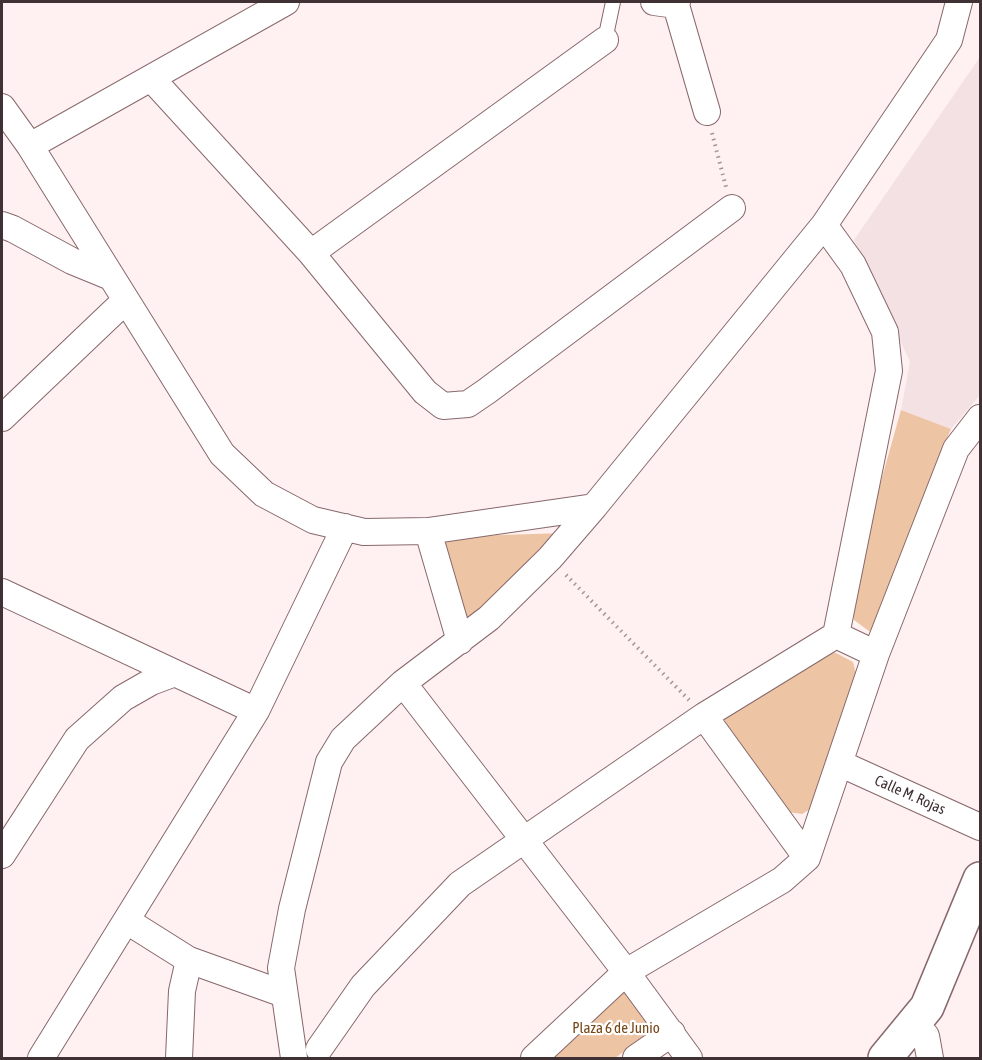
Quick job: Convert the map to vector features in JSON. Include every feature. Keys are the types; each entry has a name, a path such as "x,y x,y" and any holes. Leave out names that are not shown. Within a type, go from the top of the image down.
{"main road":[{"path":"885,1059 927,1007 981,879"}],"street":[{"path":"30,146 286,2"},
{"path":"669,2 707,112"},
{"path":"824,225 853,265 885,333 890,371 836,635 704,716 460,884 363,986 327,1054 293,1056 281,968 286,938 329,762 343,739 403,683 489,618 550,558 594,507 824,225 949,40 959,2"},
{"path":"311,253 605,40"},
{"path":"151,78 311,253 425,393 443,406 468,404 487,391 732,208"},
{"path":"2,107 30,146 222,454 264,494 313,520 364,532 428,531 594,507"},
{"path":"2,225 72,261 111,277"},
{"path":"2,418 126,300"},
{"path":"534,1059 626,972 782,880 807,858 876,654 956,449 981,418"},
{"path":"41,1059 256,711 345,527"},
{"path":"428,531 460,641"},
{"path":"2,592 256,711"},
{"path":"836,635 876,654"},
{"path":"2,855 77,739 123,698 151,682 175,673"},
{"path":"403,683 626,972 689,1059"},
{"path":"704,716 807,858"},
{"name":"Calle M. Rojas","path":"839,764 981,827"},
{"path":"127,921 189,960 284,994"},
{"path":"179,1059 182,991 189,960"},
{"path":"914,1022 926,1036 930,1059"},
{"path":"636,1059 672,1033"}],"lane":[{"path":"605,40 613,2"}],"path":[{"path":"707,112 732,208"},
{"path":"550,558 704,716"}],"shaded area":[{"path":"980,57 980,395 951,429 901,410 910,362 854,240"}],"green space":[{"path":"901,410 951,429 936,463 873,634 854,620 851,588"},
{"path":"564,533 465,627 439,537"},
{"path":"836,653 853,662 857,678 812,808 802,814 788,812 728,729 724,718 819,654"},
{"name":"Plaza 6 de Junio","path":"627,986 656,1029 615,1058 547,1058"}]}
